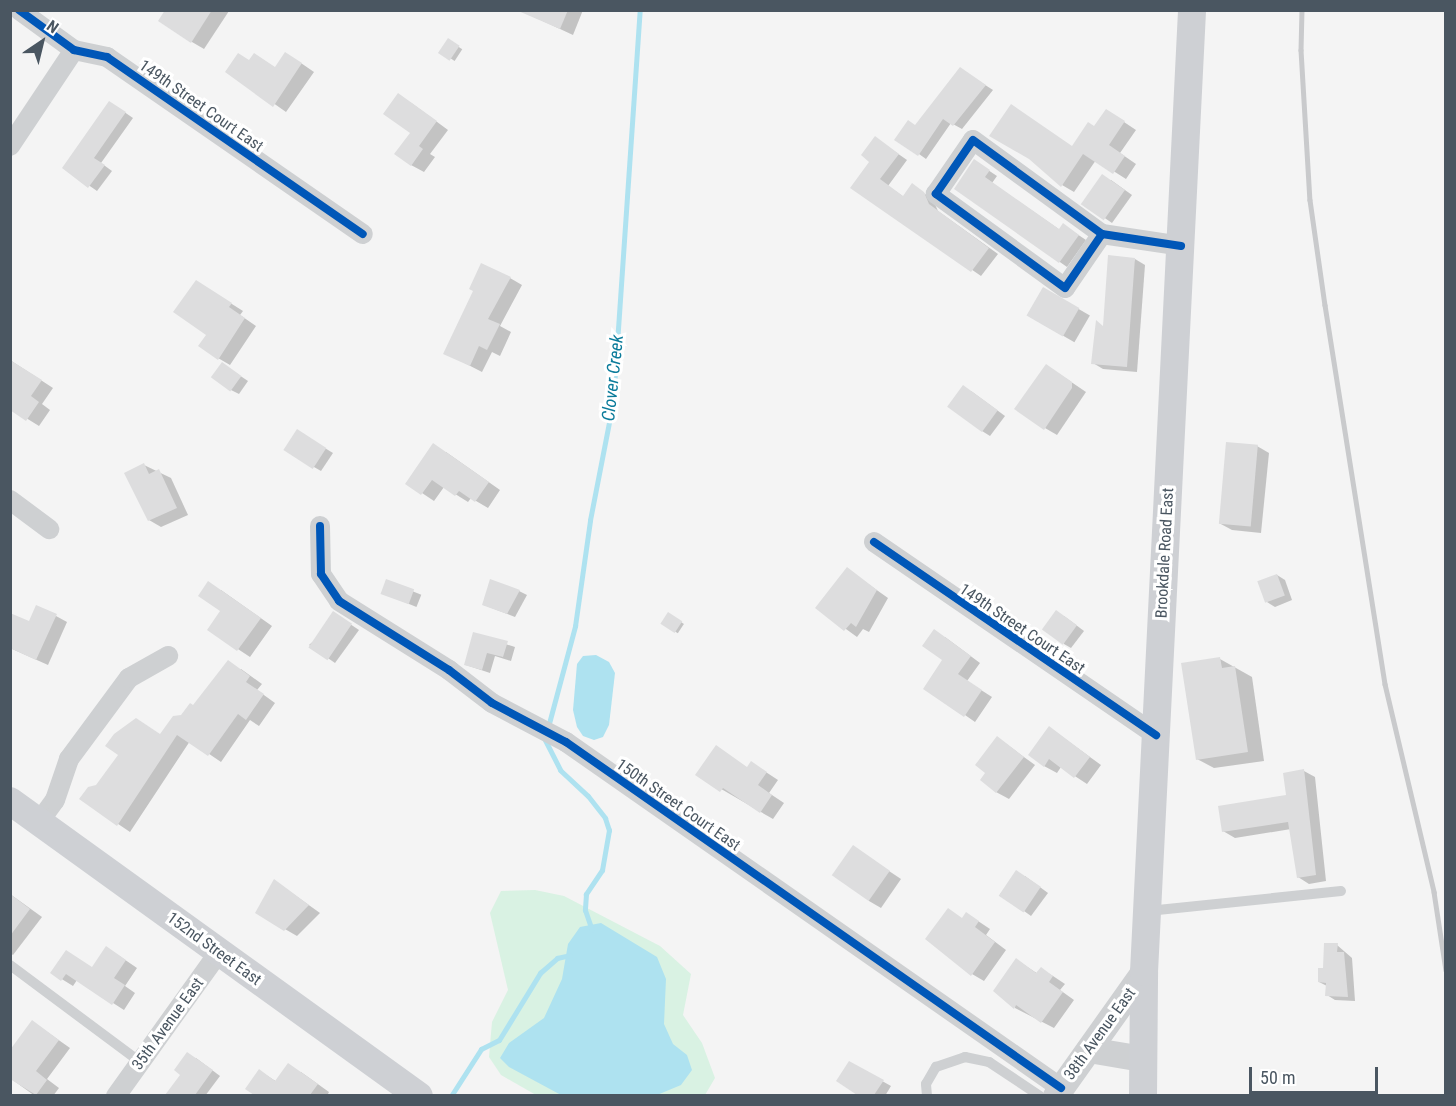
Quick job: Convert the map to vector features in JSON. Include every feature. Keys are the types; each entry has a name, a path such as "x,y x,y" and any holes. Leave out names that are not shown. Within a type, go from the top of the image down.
{"main road":[{"name":"Brookdale Road East","path":"1143,1095 1144,972 1192,10"},
{"name":"152nd Street East","path":"10,801 419,1095"}],"street":[{"name":"149th Street Court East","path":"19,10 74,50 107,57 363,234"},
{"path":"10,146 74,50"},
{"path":"1102,234 1065,288 936,194 974,140 1102,234 1181,246"},
{"path":"10,500 48,529"},
{"name":"150th Street Court East","path":"320,526 321,574 339,601 449,670 492,703 566,742 1053,1093"},
{"name":"149th Street Court East","path":"874,542 1156,735"},
{"path":"39,822 55,800 69,759 129,678 168,656"},
{"name":"35th Avenue East","path":"116,1095 219,952"},
{"name":"38th Avenue East","path":"1053,1093 1089,1050 1144,972"},
{"path":"1089,1050 1143,1059"}],"lane":[{"path":"1148,911 1341,891"},
{"path":"10,965 140,1062"},
{"path":"927,1095 926,1084 936,1067 965,1057 989,1062 1053,1093"}],"green space":[{"path":"535,890 564,896 660,946 691,974 683,1015 702,1043 715,1078 705,1095 536,1095 501,1075 489,1057 492,1022 508,990 490,913 501,891"}],"water":[{"path":"596,655 609,662 615,673 609,725 603,737 594,740 583,736 577,727 573,710 577,664 583,656"},
{"path":"601,923 657,957 666,979 664,1024 673,1044 687,1055 692,1070 681,1085 657,1095 561,1095 509,1067 500,1058 509,1043 544,1018 562,979 568,944 580,927"}],"building":[{"path":"165,10 212,10 191,43 158,21"},
{"path":"516,10 568,10 560,29"},
{"path":"448,38 460,46 450,61 438,53"},
{"path":"285,52 302,63 273,107 225,72 238,53 249,60 254,53 275,67"},
{"path":"960,67 986,85 953,126 943,119 918,156 894,140 908,120 915,125"},
{"path":"398,93 437,121 419,146 423,149 411,166 394,154 410,133 383,114"},
{"path":"109,101 126,112 94,158 105,165 88,188 62,168"},
{"path":"1011,104 1072,146 1088,122 1094,126 1106,109 1125,121 1109,145 1125,156 1113,174 1083,154 1061,187 1029,159 989,136"},
{"path":"875,136 899,154 880,179 903,196 912,183 924,192 929,204 989,248 971,272 850,188 869,162 861,155"},
{"path":"974,159 990,170 985,177 1059,229 1063,223 1079,235 1059,263 954,189"},
{"path":"1102,174 1125,190 1104,220 1081,204"},
{"path":"1108,255 1135,258 1127,367 1091,364 1096,320 1103,326"},
{"path":"481,263 511,277 488,319 500,324 487,350 479,346 470,366 443,354 473,291 469,289"},
{"path":"196,280 232,303 229,307 245,318 218,360 198,346 206,335 173,312"},
{"path":"1043,287 1079,308 1063,337 1026,316"},
{"path":"10,360 42,380 31,396 39,402 26,421 10,410"},
{"path":"222,362 241,376 230,391 211,377"},
{"path":"1046,364 1072,382 1072,388 1044,430 1014,409"},
{"path":"963,385 998,410 982,432 947,407"},
{"path":"297,429 326,448 313,469 283,450"},
{"path":"1226,442 1258,445 1251,526 1219,524"},
{"path":"433,443 489,482 475,502 459,491 455,496 432,480 421,495 405,484"},
{"path":"144,463 149,474 159,469 177,508 148,521 124,473"},
{"path":"847,567 877,590 856,627 851,623 844,631 815,608"},
{"path":"1277,574 1285,596 1265,603 1257,581"},
{"path":"386,579 414,589 409,604 381,594"},
{"path":"490,579 520,590 507,614 482,605"},
{"path":"208,581 261,618 237,651 207,630 220,611 198,596"},
{"path":"36,605 57,614 36,660 10,648 10,613 29,621"},
{"path":"1056,610 1077,625 1063,645 1042,629"},
{"path":"333,611 352,624 327,660 308,647"},
{"path":"668,612 682,621 675,633 660,624"},
{"path":"934,629 971,656 958,674 982,690 964,717 923,689 942,660 922,646"},
{"path":"473,632 508,641 503,657 487,653 482,670 464,665"},
{"path":"1220,657 1222,668 1235,666 1248,752 1196,760 1181,663"},
{"path":"228,660 250,676 246,682 264,694 246,720 238,714 208,756 177,735 117,826 79,799 88,787 96,785 118,755 105,746 114,734 136,718 160,734 173,716 181,715 190,703 193,705"},
{"path":"1049,726 1090,757 1074,778 1049,759 1044,767 1028,755"},
{"path":"997,736 1024,757 996,793 980,780 985,773 975,765"},
{"path":"716,745 747,767 751,761 767,772 758,785 772,795 760,813 723,788 720,792 695,775"},
{"path":"1304,769 1316,875 1297,878 1288,822 1222,832 1218,806 1286,795 1283,773"},
{"path":"853,845 890,871 869,901 832,875"},
{"path":"1016,870 1041,887 1024,912 999,896"},
{"path":"274,879 309,905 284,931 255,913"},
{"path":"10,894 30,909 10,936"},
{"path":"948,908 962,918 966,912 979,921 975,927 995,942 971,976 925,939"},
{"path":"1324,943 1338,943 1337,952 1344,952 1348,997 1325,996 1326,983 1318,982 1318,968 1323,968"},
{"path":"106,946 126,960 114,978 125,985 112,1005 66,974 61,981 50,973 66,950 92,967"},
{"path":"1016,958 1036,973 1041,967 1053,976 1049,982 1063,992 1041,1023 1016,1005 1014,1009 993,991"},
{"path":"32,1020 59,1040 36,1071 47,1080 36,1095 10,1079 10,1050"},
{"path":"187,1052 213,1070 195,1095 165,1095 180,1075 174,1070"},
{"path":"849,1061 884,1080 874,1095 857,1095 836,1081"},
{"path":"288,1063 318,1084 310,1095 254,1095 245,1089 259,1069 275,1081"}],"waterway":[{"name":"Clover Creek","path":"548,727 575,626 590,520 613,402 640,10"},
{"path":"544,738 560,770 588,796 605,818 609,830 602,870 586,894 585,910 592,930"},
{"path":"451,1096 481,1049 499,1040 540,973 557,958 570,955"}],"railway":[{"path":"1302,10 1301,50 1310,200 1325,305 1385,684 1434,892 1446,970"}],"cycle path":[{"path":"19,10 74,50 107,57 363,234"},
{"path":"1102,234 1065,288 936,194 973,140 1102,234 1181,246"},
{"path":"320,526 321,574 339,601 449,670 492,703 566,742 1061,1088"},
{"path":"874,542 1156,735"}]}
